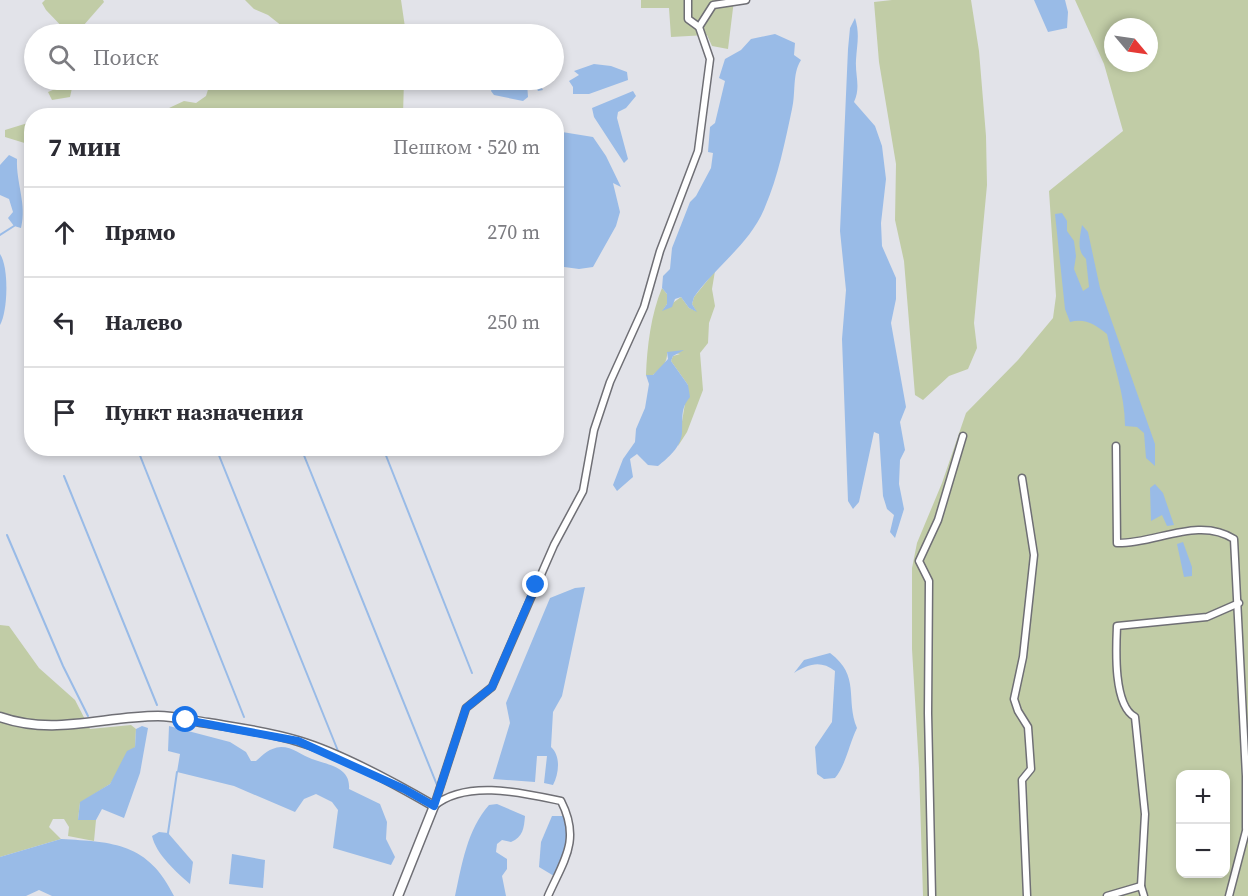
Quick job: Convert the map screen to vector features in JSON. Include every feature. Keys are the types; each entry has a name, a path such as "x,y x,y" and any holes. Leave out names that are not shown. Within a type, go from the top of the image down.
{"street":[{"path":"398,896 434,806 466,708 492,687 554,545 583,491 594,430 610,382 644,307 660,251 698,151 710,59 699,27 688,19 688,0"},
{"path":"699,27 714,2 746,0"},
{"path":"932,896 928,713 929,581 919,561 938,520 963,436"},
{"path":"1116,446 1117,543 1203,529 1223,532 1234,539 1239,603 1247,827 1229,896"},
{"path":"1022,478 1034,555 1023,657 1014,699 1018,711 1028,726 1031,769 1022,780 1027,896"},
{"path":"1144,896 1141,886 1145,814 1135,717 1129,714 1121,697 1117,669 1117,626 1207,617 1239,603"},
{"path":"0,717 22,725 51,727 158,716 243,729 298,741 323,750 434,806"},
{"path":"434,806 458,793 481,790 561,801 571,833 571,846 548,896"},
{"path":"1107,896 1141,886"}],"green space":[{"path":"45,0 103,0 104,2 85,24 59,24 42,3"},
{"path":"245,0 401,0 405,24 279,24 268,15 254,9"},
{"path":"641,0 734,0 728,49 712,46 707,35 671,37 669,8 641,8"},
{"path":"971,0 979,51 986,136 987,185 974,323 977,348 968,369 949,376 923,400 915,395 904,261 895,220 896,164 879,62 874,2"},
{"path":"1075,0 1248,0 1248,896 923,896 912,649 912,568 917,543 942,483 966,413 1018,360 1053,318 1056,296 1049,191 1123,131 1106,72 1158,72 1158,18 1104,18 1104,64"},
{"path":"72,90 70,97 52,100 48,92"},
{"path":"208,90 404,90 403,108 169,108 184,101 196,103 206,96"},
{"path":"24,124 24,143 5,137 5,130"},
{"path":"715,271 712,289 715,306 709,323 708,343 700,353 703,390 687,432 678,446 688,385 671,361 673,356 680,354 667,352 661,368 653,375 646,375 652,320 662,288 667,294 667,304 663,310 681,297 689,308 696,311 692,304 694,297"},
{"path":"0,625 9,626 39,668 75,700 90,729 131,725 136,729 135,747 110,784 80,803 78,820 96,820 94,841 68,836 69,827 64,819 53,819 49,827 61,839 0,857"}],"water":[{"path":"1034,0 1065,0 1068,12 1067,28 1048,32"},
{"path":"855,18 858,34 857,86 854,102 875,126 882,146 886,179 881,223 882,246 896,278 896,299 891,323 906,407 900,422 905,450 900,460 899,484 904,509 895,538 890,532 894,515 887,509 883,496 879,434 874,432 859,502 853,509 848,501 842,339 846,290 840,231 848,49 850,28"},
{"path":"775,34 795,43 794,55 801,60 796,71 793,103 781,159 765,207 742,244 694,297 692,304 697,312 689,308 681,297 675,299 672,307 662,311 667,304 667,294 662,288 663,276 670,269 672,248 690,202 696,196 711,168 713,153 708,152 710,127 715,123 725,81 719,78 725,59 741,50 751,39"},
{"path":"594,64 611,66 627,72 628,80 589,94 573,94 573,87 569,81 579,75 574,71"},
{"path":"528,90 528,97 523,101 494,95 491,91"},
{"path":"633,91 636,96 626,108 618,112 617,118 628,159 624,163 594,117 592,108"},
{"path":"564,132 593,137 606,156 621,187 613,183 620,212 616,226 593,267 579,269 564,267"},
{"path":"9,155 17,159 23,210 21,228 14,226 8,218 13,212 9,199 0,195 0,165"},
{"path":"1062,213 1067,221 1067,231 1074,241 1076,256 1074,269 1083,291 1089,287 1086,259 1080,247 1082,225 1088,232 1100,288 1155,444 1155,466 1146,458 1144,433 1137,427 1125,426 1121,391 1107,334 1086,322 1070,322 1065,309 1055,214"},
{"path":"0,254 5,269 6,289 5,310 0,325"},
{"path":"684,350 673,356 671,361 688,385 690,397 683,410 679,443 670,456 658,466 648,465 637,454 630,459 633,477 617,491 613,485 623,459 635,442 636,429 645,408 649,384 646,375 653,375 668,359 667,352"},
{"path":"1155,484 1163,493 1174,525 1167,526 1162,515 1151,521 1150,488"},
{"path":"1183,542 1192,567 1192,576 1184,577 1177,544"},
{"path":"585,587 562,696 553,712 551,747 558,765 553,785 544,783 547,756 537,756 535,782 493,779 510,723 506,703 550,598 575,588"},
{"path":"830,653 846,670 857,728 839,773 835,778 824,779 817,774 815,747 832,722 835,671 825,665 814,664 794,673 804,660"},
{"path":"142,726 148,728 140,773 124,818 102,809 96,820 78,820 80,802 110,784 127,751 135,747 136,729"},
{"path":"169,726 230,742 246,752 251,761 256,761 270,750 281,747 289,748 342,771 349,782 349,789 380,804 387,822 386,839 395,857 391,865 333,848 338,810 332,802 316,794 304,799 295,812 234,786 177,772 180,754 168,751"},
{"path":"497,804 525,816 518,838 511,842 502,840 497,844 496,852 507,859 507,869 502,876 506,896 455,896 466,848 475,825 489,805"},
{"path":"552,816 564,816 569,843 554,876 539,867 541,842"},
{"path":"159,832 168,833 193,862 190,884 162,856 154,843 152,836"},
{"path":"61,839 113,844 141,855 164,878 174,896 52,896 39,890 26,896 0,896 0,857"},
{"path":"232,854 265,860 263,888 229,884"}],"waterway":[{"path":"0,235 14,226"},
{"path":"140,456 244,717"},
{"path":"219,456 338,751"},
{"path":"304,456 437,785"},
{"path":"386,456 472,673"},
{"path":"64,476 157,705"},
{"path":"7,535 63,666 88,716"},
{"path":"168,833 177,772"}],"route":[{"path":"186,720 298,741 323,750 434,806 466,708 492,687 536,585"}]}
